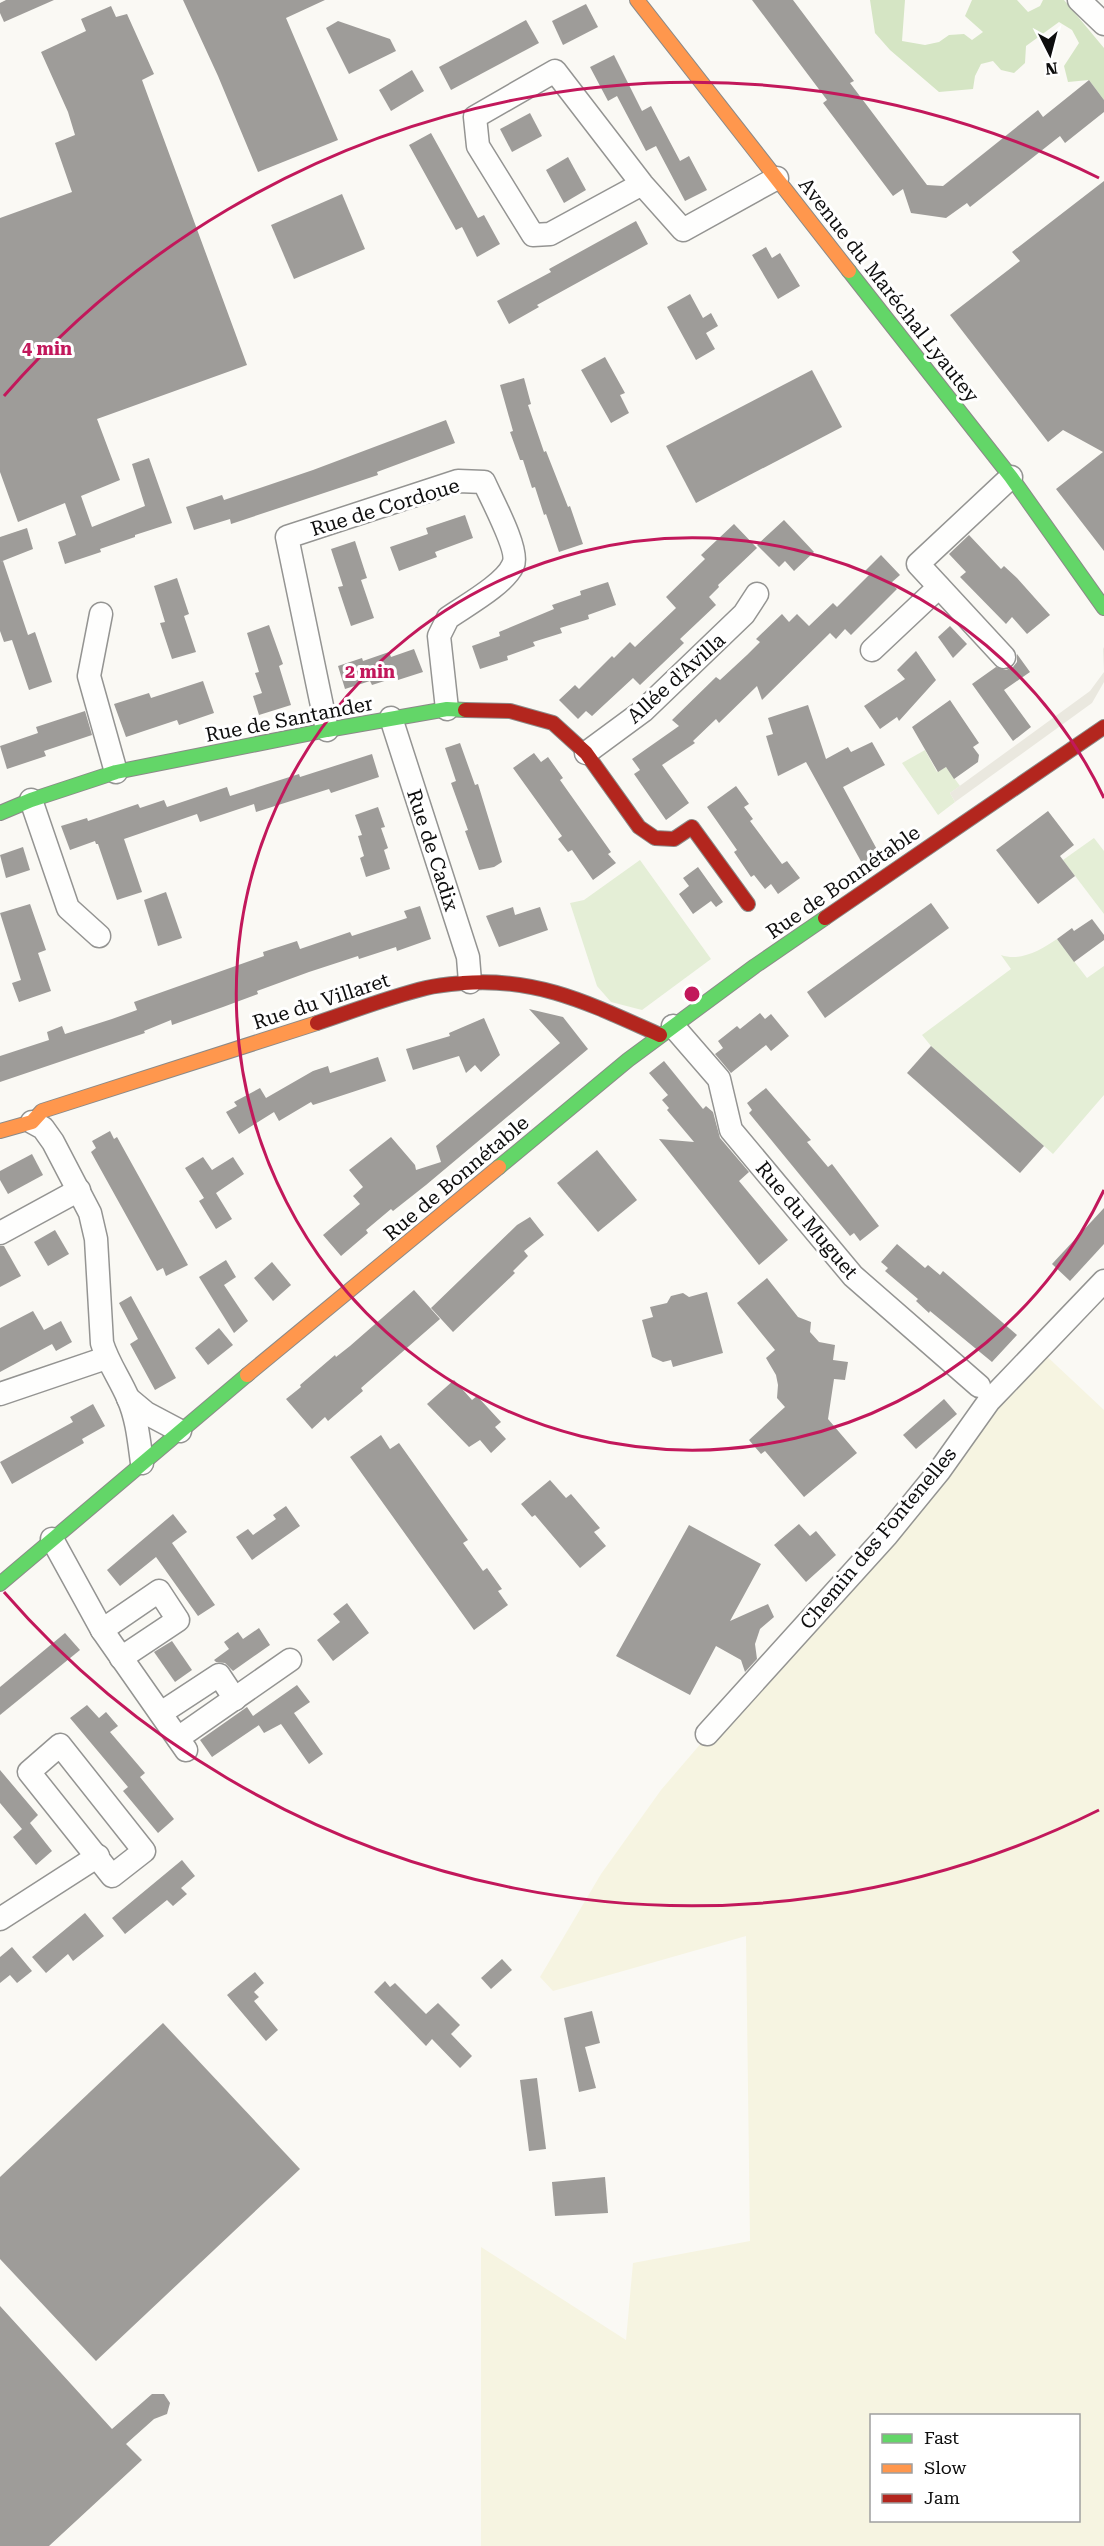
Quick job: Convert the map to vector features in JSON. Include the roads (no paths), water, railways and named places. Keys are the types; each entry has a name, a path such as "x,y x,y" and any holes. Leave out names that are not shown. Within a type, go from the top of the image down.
{"street":[{"name":"Avenue du Maréchal Lyautey","path":"637,0 1011,477 1104,608"},
{"path":"1079,0 1104,24"},
{"path":"642,184 550,234 533,235 478,146 475,117 555,71 642,184 683,230 777,178"},
{"path":"1004,657 918,564 1011,477"},
{"name":"Rue de Cordoue","path":"327,730 287,537 458,481 484,482 514,549 515,563 506,576 448,618 442,626 440,636 447,709"},
{"path":"872,650 939,587"},
{"name":"Allée d'Avilla","path":"586,753 643,711 744,614 757,594"},
{"path":"101,614 89,676 116,772"},
{"name":"Rue de Santander","path":"0,813 31,800 116,772 327,730 447,709 510,711 553,723 586,753 639,827 655,838 674,838 692,827 748,904"},
{"name":"Rue de Cadix","path":"391,718 468,957 470,982"},
{"name":"Rue de Bonnétable","path":"0,1584 180,1431 667,1031 755,966 1104,727"},
{"name":"Rue de Bonnétable","path":"956,827 1068,735"},
{"path":"31,800 68,908 99,936"},
{"name":"Rue du Villaret","path":"0,1131 32,1122 42,1111 428,987 470,982 533,986 667,1031"},
{"name":"Rue du Muguet","path":"667,1031 719,1078 731,1130 853,1276 979,1386"},
{"path":"32,1122 43,1128 53,1142 90,1214 96,1239 102,1342 106,1358 128,1398 136,1423 142,1463"},
{"path":"0,1233 79,1190"},
{"name":"Chemin des Fontenelles","path":"707,1734 887,1535 940,1470 989,1401 1104,1281"},
{"path":"0,1394 106,1358"},
{"path":"128,1398 146,1413 180,1431"},
{"path":"52,1539 102,1630 182,1744 235,1699 290,1660"},
{"path":"102,1630 159,1592 178,1620 121,1658"},
{"path":"161,1713 219,1675 235,1699"},
{"path":"60,1745 144,1851 112,1876 98,1856 29,1772 60,1745"},
{"path":"0,1919 98,1856"}]}
